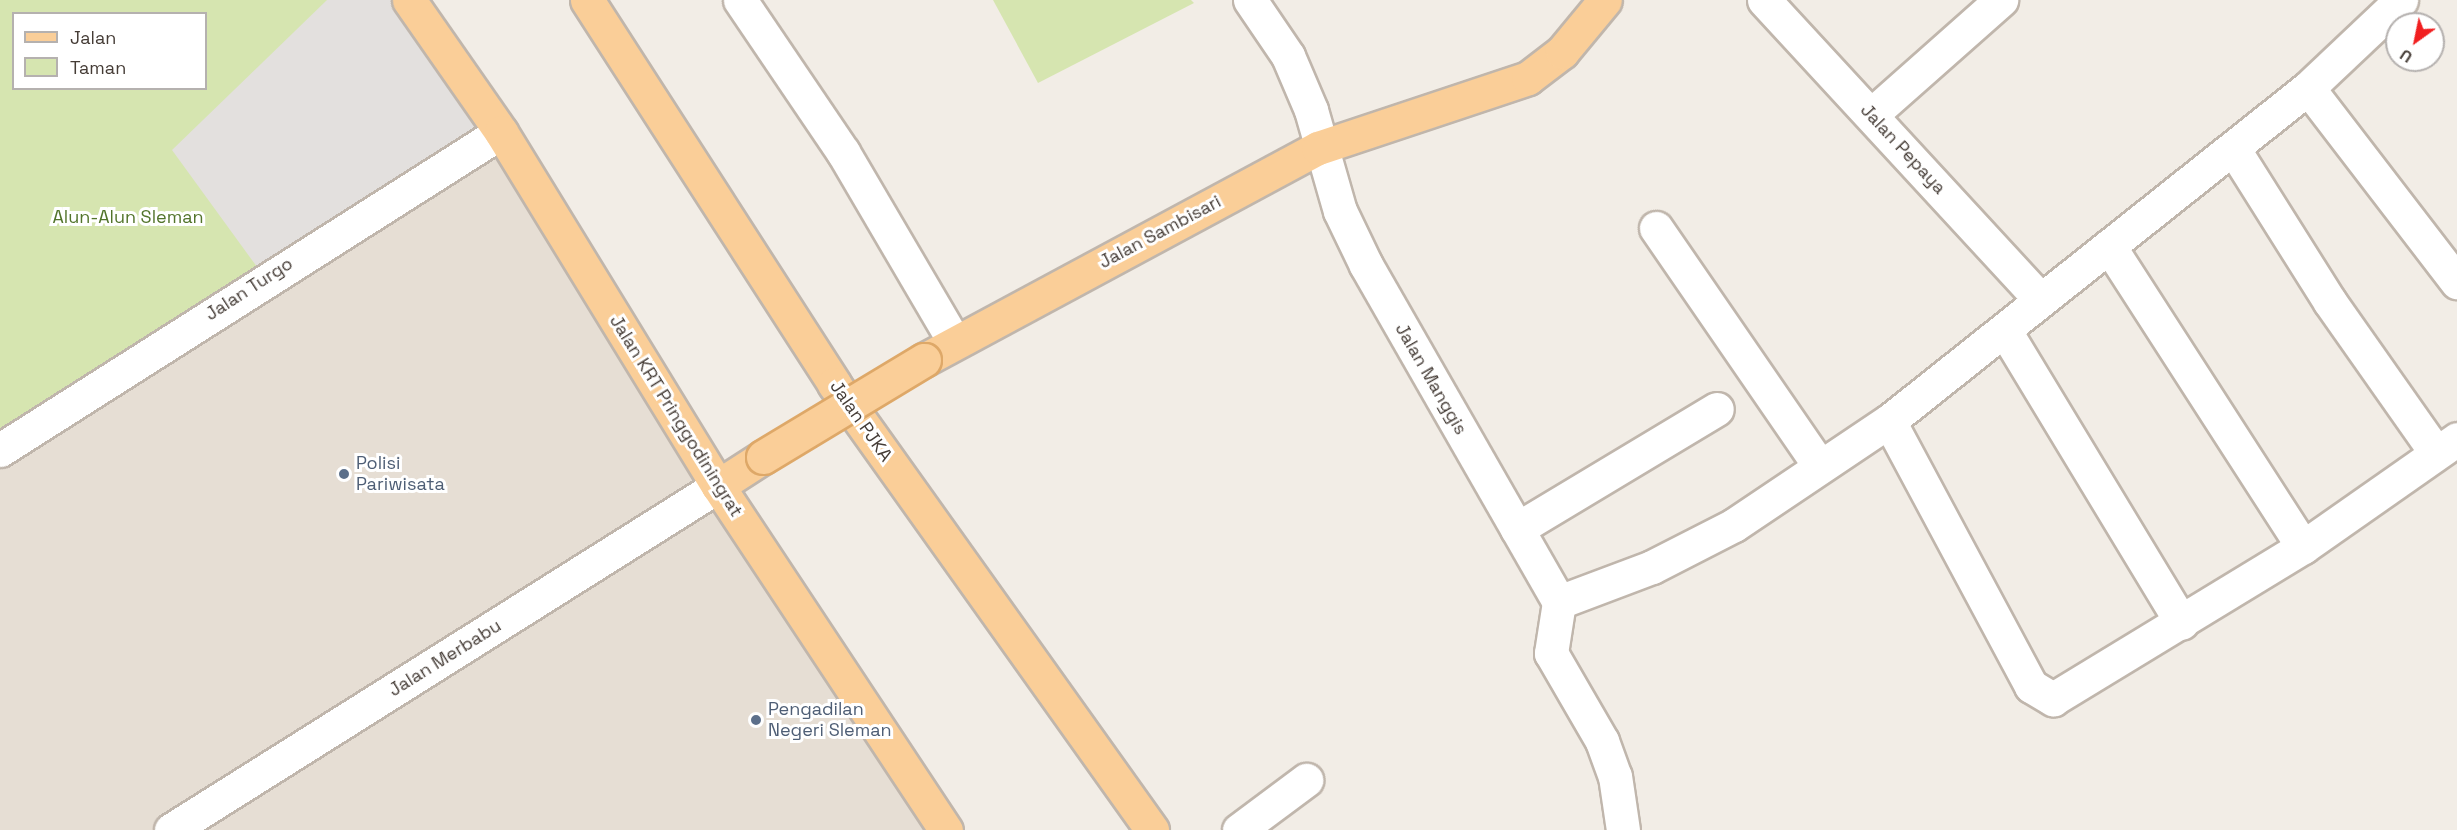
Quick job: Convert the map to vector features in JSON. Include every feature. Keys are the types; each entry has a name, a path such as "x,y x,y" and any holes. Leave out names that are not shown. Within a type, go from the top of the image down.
{"main road":[{"name":"Jalan KRT Pringgodiningrat","path":"409,0 501,132 718,486 946,830"},
{"name":"Jalan PJKA","path":"587,0 846,401 1152,830"},
{"name":"Jalan Sambisari","path":"718,486 954,341 1318,148 1528,78 1562,52 1600,2"}],"street":[{"path":"740,0 843,152 954,341"},
{"name":"Jalan Manggis","path":"1250,0 1288,56 1311,110 1318,148 1366,265 1559,602"},
{"path":"1871,115 2001,0"},
{"path":"1623,830 1615,776 1602,741 1551,653 1559,602 1652,567 1734,525 1819,465 1889,421 2308,88 2401,0"},
{"name":"Jalan Pepaya","path":"1781,6 1871,115 2041,300"},
{"path":"2308,88 2457,282"},
{"name":"Jalan Turgo","path":"0,450 501,132"},
{"path":"1889,421 1982,600 2042,697 2053,699 2182,623 2303,547 2446,446 2330,302 2233,148"},
{"path":"1656,228 1819,465"},
{"path":"2109,246 2303,547"},
{"path":"2005,331 2182,623"},
{"path":"1517,529 1717,410"},
{"name":"Jalan Merbabu","path":"171,830 718,486"},
{"path":"1239,830 1306,780"}],"shaded area":[{"path":"327,0 409,0 501,132 265,278 172,150"},
{"path":"501,132 946,830 0,830 0,450"}],"green space":[{"name":"Alun-Alun Sleman","path":"0,0 412,0 501,132 0,450"},
{"path":"993,0 1191,0 1194,3 1038,83"}],"place":[{"name":"Polisi Pariwisata","path":"344,474"},
{"name":"Pengadilan Negeri Sleman","path":"756,720"}]}
